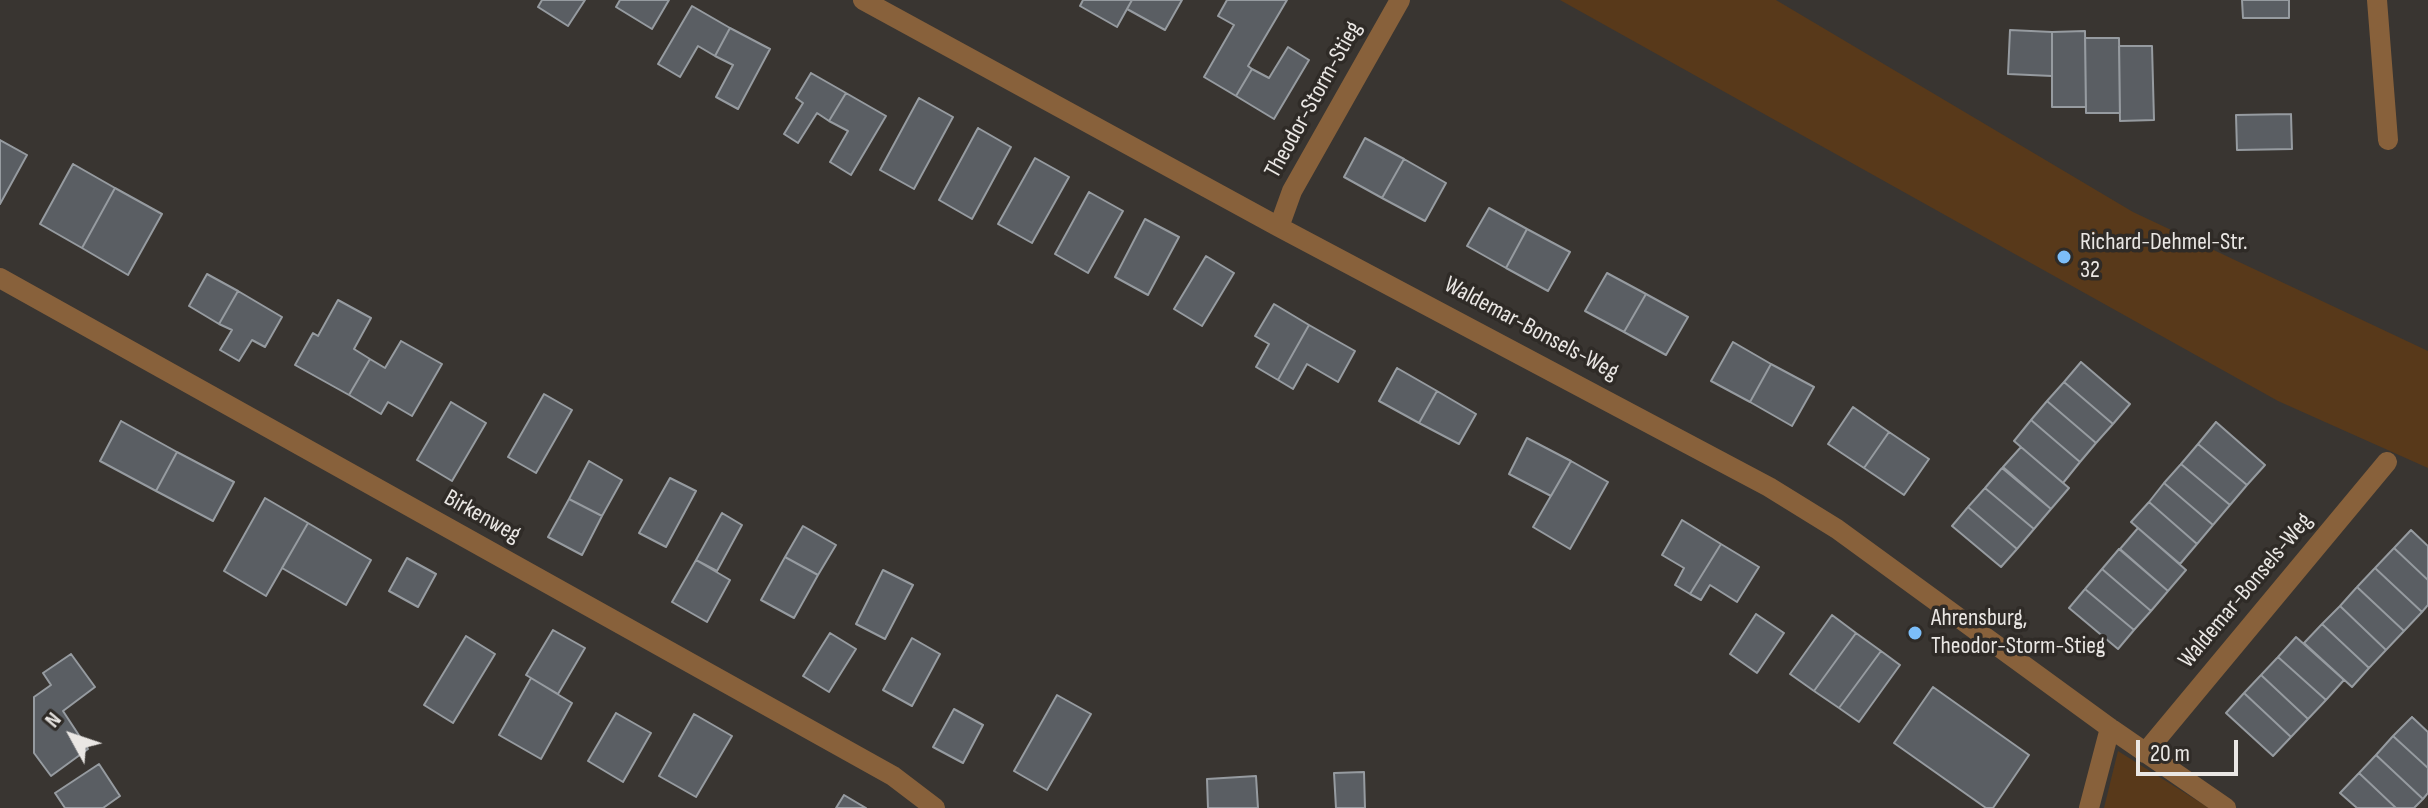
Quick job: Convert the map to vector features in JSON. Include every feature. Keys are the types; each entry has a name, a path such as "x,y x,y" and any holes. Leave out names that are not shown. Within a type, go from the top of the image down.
{"street":[{"name":"Waldemar-Bonsels-Weg","path":"863,0 1279,227 1769,487 1837,529 2110,728 2226,808"},
{"name":"Theodor-Storm-Stieg","path":"1279,227 1292,191 1400,0"},
{"path":"2377,0 2388,140"},
{"name":"Birkenweg","path":"0,278 893,776 935,808"},
{"name":"Waldemar-Bonsels-Weg","path":"2145,753 2387,462"},
{"path":"2089,808 2110,728"}],"shaded area":[{"path":"1560,0 1776,0 2133,212 2428,351 2428,468 2278,401"},
{"path":"2118,751 2209,808 2104,808"}],"building":[{"path":"542,0 585,0 568,26 538,7"},
{"path":"620,0 669,0 652,29 616,7"},
{"path":"1083,0 1132,0 1117,27 1080,6"},
{"path":"1132,0 1182,0 1165,30 1127,9"},
{"path":"1227,0 1287,0 1248,66 1252,69 1236,96 1204,77 1234,25 1218,16"},
{"path":"2242,0 2289,0 2289,18 2243,18"},
{"path":"692,6 730,28 715,56 698,46 680,77 658,64"},
{"path":"730,28 770,49 738,109 716,97 733,65 715,56"},
{"path":"2010,30 2052,32 2052,76 2008,74"},
{"path":"2085,31 2086,107 2052,107 2052,32"},
{"path":"2085,38 2119,38 2120,113 2086,113"},
{"path":"2119,46 2152,46 2154,120 2120,121"},
{"path":"1288,47 1309,60 1274,119 1236,96 1252,69 1269,78"},
{"path":"811,73 846,93 829,121 817,113 798,143 784,134 803,103 796,98"},
{"path":"846,93 886,116 851,175 830,162 848,131 829,121"},
{"path":"919,98 953,117 914,189 880,170"},
{"path":"2291,114 2292,149 2237,150 2236,115"},
{"path":"978,128 1011,147 972,219 939,200"},
{"path":"1365,138 1404,159 1382,198 1344,177"},
{"path":"0,140 27,155 0,204"},
{"path":"1035,158 1069,177 1032,243 998,224"},
{"path":"1404,159 1446,183 1425,221 1382,198"},
{"path":"73,164 115,188 82,248 40,224"},
{"path":"115,188 162,214 128,275 82,248"},
{"path":"1089,192 1123,211 1088,273 1055,254"},
{"path":"1489,208 1527,229 1506,268 1467,246"},
{"path":"1145,219 1179,237 1148,295 1115,277"},
{"path":"1527,229 1570,252 1548,291 1506,268"},
{"path":"1206,256 1234,273 1202,326 1174,309"},
{"path":"1607,273 1646,294 1624,332 1585,311"},
{"path":"207,274 238,291 219,324 189,306"},
{"path":"238,291 282,317 265,347 252,340 239,361 220,350 232,330 219,324"},
{"path":"1646,294 1688,317 1666,355 1624,332"},
{"path":"338,300 371,318 354,349 370,359 349,395 295,365 313,333 318,336"},
{"path":"1274,304 1309,325 1278,380 1256,367 1269,344 1255,336"},
{"path":"1309,325 1355,351 1338,382 1307,364 1293,389 1278,380"},
{"path":"401,341 442,364 412,416 388,402 381,414 349,395 370,359 385,368"},
{"path":"1733,342 1771,364 1750,402 1711,381"},
{"path":"2081,362 2130,404 2113,424 2064,382"},
{"path":"1771,364 1814,387 1792,426 1750,402"},
{"path":"1397,368 1437,391 1419,423 1379,401"},
{"path":"2064,382 2113,424 2096,443 2047,401"},
{"path":"1437,391 1476,414 1459,444 1419,423"},
{"path":"544,394 572,410 536,473 508,457"},
{"path":"2047,401 2096,443 2080,462 2031,420"},
{"path":"451,402 486,423 452,481 417,460"},
{"path":"1853,407 1889,432 1864,468 1828,444"},
{"path":"2031,420 2080,462 2063,483 2014,441"},
{"path":"121,421 177,452 156,491 100,461"},
{"path":"2216,422 2265,465 2247,485 2198,444"},
{"path":"1889,432 1929,459 1904,495 1864,468"},
{"path":"1527,438 1571,461 1551,496 1509,474"},
{"path":"2198,444 2247,485 2230,505 2181,464"},
{"path":"2021,447 2069,488 2051,509 2003,467"},
{"path":"177,452 234,482 213,521 156,491"},
{"path":"589,461 622,480 602,516 569,499"},
{"path":"1571,461 1608,482 1570,549 1533,527"},
{"path":"2181,464 2230,505 2213,525 2164,483"},
{"path":"2002,468 2051,509 2034,529 1985,488"},
{"path":"670,478 696,491 666,547 639,533"},
{"path":"2164,483 2213,525 2197,544 2149,502"},
{"path":"1985,488 2034,529 2017,549 1968,507"},
{"path":"265,498 308,523 266,596 224,571"},
{"path":"569,499 602,516 582,555 548,537"},
{"path":"2149,502 2197,544 2180,564 2131,522"},
{"path":"1968,507 2017,549 2001,567 1952,526"},
{"path":"722,513 742,525 717,571 696,560"},
{"path":"1682,520 1721,544 1690,594 1675,585 1684,568 1662,555"},
{"path":"308,523 371,560 346,605 282,568"},
{"path":"803,526 836,545 818,575 785,557"},
{"path":"2138,528 2186,570 2168,591 2120,549"},
{"path":"2411,530 2428,546 2428,580 2394,548"},
{"path":"1721,544 1759,567 1737,602 1710,585 1701,600 1690,594"},
{"path":"2394,548 2428,580 2428,605 2422,612 2375,568"},
{"path":"2119,549 2168,591 2151,611 2102,569"},
{"path":"785,557 818,575 794,618 761,600"},
{"path":"407,558 436,574 418,607 389,591"},
{"path":"696,560 730,580 707,622 672,602"},
{"path":"2375,568 2422,612 2404,631 2357,587"},
{"path":"2102,569 2151,611 2134,630 2085,589"},
{"path":"883,570 913,585 885,639 856,624"},
{"path":"2357,587 2404,631 2386,650 2340,606"},
{"path":"2085,589 2134,630 2118,649 2069,608"},
{"path":"2340,606 2386,650 2369,668 2322,624"},
{"path":"1756,614 1784,633 1757,673 1730,654"},
{"path":"1832,615 1856,633 1814,691 1790,674"},
{"path":"2322,624 2369,668 2352,687 2304,643"},
{"path":"553,630 585,648 558,694 526,675"},
{"path":"830,633 856,649 829,692 803,676"},
{"path":"1856,633 1881,651 1839,708 1814,691"},
{"path":"466,636 495,654 453,723 424,705"},
{"path":"2296,637 2344,680 2326,700 2278,657"},
{"path":"912,638 940,654 912,706 883,690"},
{"path":"1881,651 1900,665 1859,722 1839,708"},
{"path":"71,654 95,687 63,711 88,749 51,776 34,753 34,697 51,685 43,673"},
{"path":"2278,657 2326,700 2308,719 2261,675"},
{"path":"2261,675 2308,719 2291,737 2244,693"},
{"path":"531,678 572,703 541,759 499,735"},
{"path":"1933,687 2029,755 1993,808 1986,808 1894,743"},
{"path":"2244,693 2291,737 2273,756 2226,713"},
{"path":"1057,695 1091,714 1047,790 1014,771"},
{"path":"954,709 983,725 963,763 933,747"},
{"path":"616,713 651,733 623,782 588,761"},
{"path":"694,714 732,736 696,797 659,776"},
{"path":"2412,717 2428,732 2428,768 2393,736"},
{"path":"2393,736 2428,768 2428,793 2423,799 2376,755"},
{"path":"2376,755 2423,799 2414,808 2396,808 2359,773"},
{"path":"99,764 120,796 103,808 65,808 55,793"},
{"path":"1364,772 1365,808 1336,808 1334,773"},
{"path":"2359,773 2396,808 2357,808 2340,793"},
{"path":"1256,776 1258,808 1208,808 1207,779"},
{"path":"844,795 866,808 836,808"}],"place":[{"name":"Richard-Dehmel-Str. 32","path":"2064,257"},
{"name":"Ahrensburg, Theodor-Storm-Stieg","path":"1915,633"}]}
